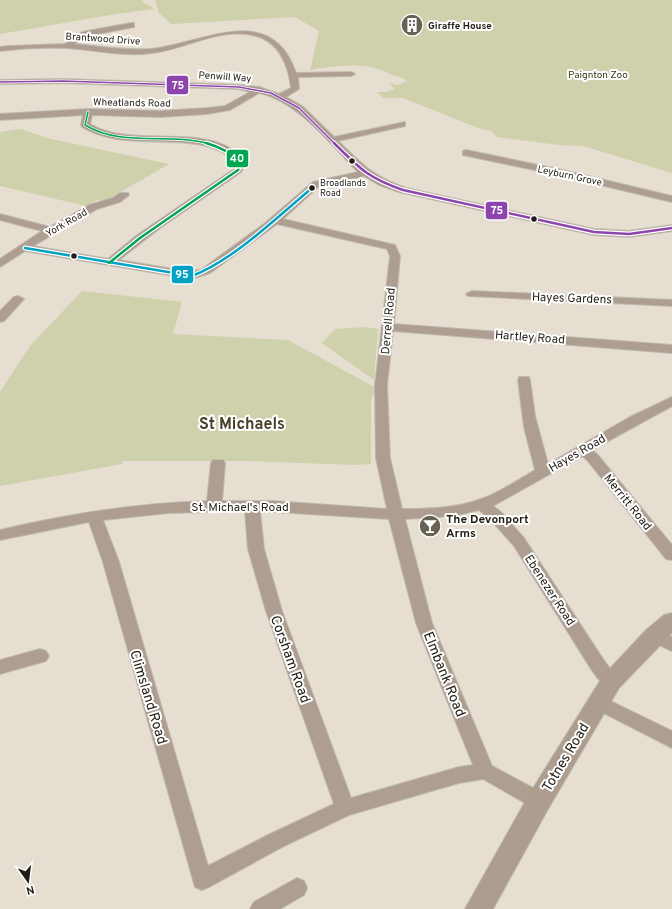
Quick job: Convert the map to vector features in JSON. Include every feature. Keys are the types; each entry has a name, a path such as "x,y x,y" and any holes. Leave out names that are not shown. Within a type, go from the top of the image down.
{"main road":[{"name":"Totnes Road","path":"479,909 539,801 605,692 663,640 672,621"}],"street":[{"path":"66,46 86,34 131,25"},
{"name":"Brantwood Drive","path":"0,49 21,46 66,46 118,51 150,51 164,49 220,34 245,33 263,36 275,43 295,75"},
{"path":"280,97 295,88 295,75 351,74"},
{"name":"Penwill Way","path":"0,82 63,81 239,87 259,90 280,97 300,108 365,173 382,183 403,190 594,232 629,234 672,228"},
{"name":"Wheatlands Road","path":"0,118 88,112 160,114 207,111 227,108 259,90"},
{"path":"88,112 85,125 90,128 132,139 180,139 200,142 228,151 236,156 240,162 238,170 197,200 132,242 110,263"},
{"path":"332,140 402,124"},
{"name":"Leyburn Grove","path":"466,153 672,199"},
{"path":"25,248 189,276 206,271 274,220 316,184 365,173"},
{"name":"York Road","path":"2,261 25,248 51,230 98,204 122,200"},
{"path":"0,217 51,230"},
{"name":"Derrell Road","path":"274,220 391,246 395,256 381,385 383,458 396,515"},
{"name":"Hayes Gardens","path":"472,294 672,303"},
{"path":"0,318 18,299"},
{"name":"Hartley Road","path":"388,328 672,349"},
{"path":"524,380 525,406 531,434 543,472"},
{"name":"Hayes Road","path":"481,504 543,472 630,422 671,402"},
{"name":"Merritt Road","path":"582,450 592,457 672,555"},
{"path":"214,505 218,463"},
{"name":"St. Michael's Road","path":"0,535 125,511 214,505 302,507 396,515 444,511 481,504"},
{"name":"Ebenezer Road","path":"481,504 496,516 519,542 597,664 605,692"},
{"name":"Corsham Road","path":"252,506 256,550 274,611 345,808"},
{"name":"Elmbank Road","path":"396,515 424,623 485,771"},
{"name":"Climsland Road","path":"94,516 111,562 202,880 275,841 345,808"},
{"path":"0,667 40,656"},
{"path":"605,692 672,740"},
{"path":"345,808 459,775 485,771 539,801"},
{"path":"261,909 297,888"}],"green space":[{"path":"0,0 142,0 155,9 116,14 0,34"},
{"name":"Paignton Zoo","path":"155,0 672,0 672,173 583,146 560,145 497,137 491,131 478,128 403,98 383,98 377,92 385,92 395,89 388,83 397,85 407,81 403,78 371,67 330,67 310,70 319,31 295,17 171,24 159,13"},
{"path":"21,129 47,138 169,164 105,201 97,200 86,206 0,186 0,132"},
{"path":"82,291 182,302 173,334 288,340 378,389 371,399 371,464 355,465 245,461 123,461 122,464 0,486 0,392 30,346"},
{"path":"365,327 378,329 374,380 322,343 335,329"}],"transit line":[{"name":"75","path":"0,82 63,81 239,87 271,93 299,108 365,173 382,183 403,190 594,232 629,234 672,228"},
{"name":"40","path":"88,112 85,125 90,128 132,139 190,140 205,142 219,146 231,153 241,162 238,170 156,226 109,263"},
{"name":"95","path":"25,248 192,276 211,267 240,247 312,188"}],"place":[{"name":"Giraffe House","path":"412,25"},
{"name":"Broadlands Road","path":"312,188"},
{"name":"The Devonport Arms","path":"430,526"}],"district":[{"name":"St Michaels","path":"242,423"}]}
